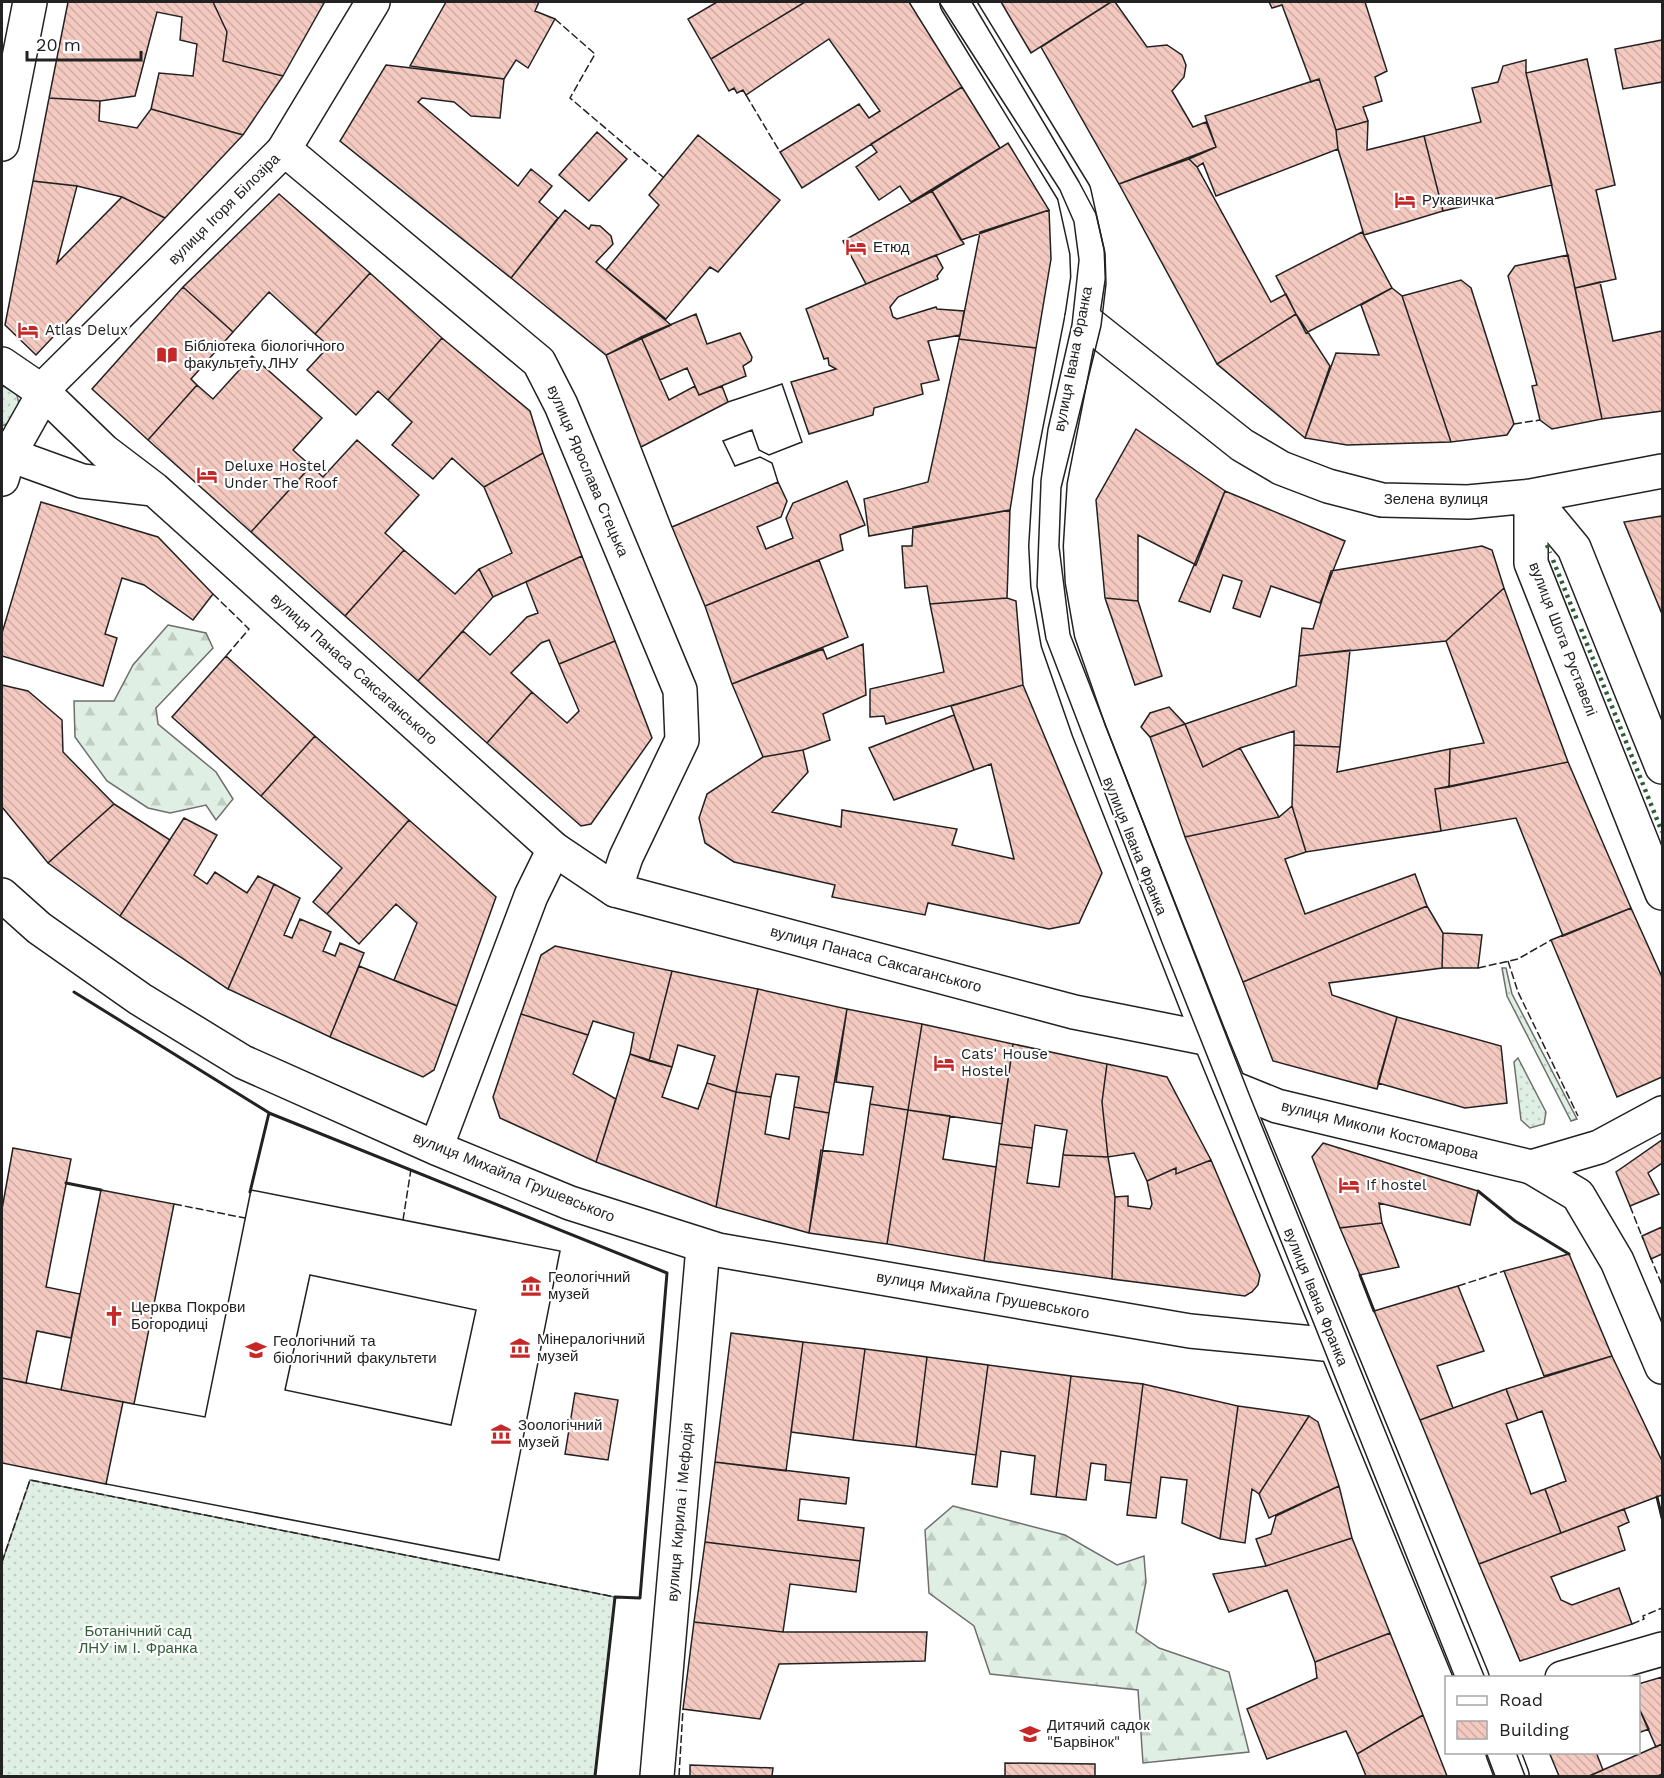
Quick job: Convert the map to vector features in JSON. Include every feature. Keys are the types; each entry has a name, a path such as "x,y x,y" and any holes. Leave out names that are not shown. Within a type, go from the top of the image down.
{"street":[{"path":"2,144 30,2"},
{"name":"вулиця Ігоря Білозіра","path":"4,462 50,382 283,151 373,2"},
{"name":"вулиця Івана Франка","path":"957,2 1074,193 1087,252 1088,278 1082,318 1050,481 1048,585 1058,642 1089,731 1210,1039 1472,1676"},
{"name":"вулиця Ярослава Стецька","path":"283,151 296,159 539,362 561,405 680,690 682,740 626,856 615,890"},
{"name":"Зелена вулиця","path":"1082,318 1242,445 1281,468 1328,486 1382,500 1468,502 1531,496 1662,471"},
{"name":"вулиця Панаса Саксаганського","path":"2,364 43,392 104,451 154,489 554,849 615,890 1074,1012 1210,1039"},
{"path":"4,462 82,481 154,489"},
{"path":"1531,496 1574,548 1662,767"},
{"name":"вулиця Шота Руставелі","path":"1531,496 1531,563 1662,893"},
{"path":"436,1148 531,896 554,849"},
{"name":"вулиця Михайла Грушевського","path":"2,895 39,928 140,999 243,1062 436,1148 570,1203 703,1247 1190,1331 1334,1345"},
{"name":"вулиця Миколи Костомарова","path":"1230,1087 1277,1106 1531,1167 1578,1194 1617,1261 1662,1367"},
{"name":"вулиця Миколи Костомарова","path":"1531,1167 1599,1148 1662,1113"},
{"name":"вулиця Кирила і Мефодія","path":"657,1776 703,1247"},
{"path":"1566,1676 1662,1649"},
{"path":"1504,1754 1512,1776"}],"green space":[{"path":"2,375 17,394 18,409 16,415 2,426"},
{"path":"168,625 206,633 213,648 156,708 158,724 216,772 233,799 216,820 206,805 170,813 148,808 107,781 75,737 74,701 114,701 133,665"},
{"path":"1502,968 1506,968 1512,994 1577,1119 1571,1121 1507,996"},
{"path":"1518,1058 1546,1112 1544,1124 1530,1128 1521,1120 1514,1062"},
{"name":"Ботанічний сад ЛНУ ім І. Франка","path":"30,1480 615,1597 595,1776 2,1776 2,1562"},
{"path":"953,1506 1065,1535 1117,1565 1144,1556 1146,1582 1136,1632 1159,1648 1229,1672 1249,1752 1143,1763 1138,1690 990,1674 974,1626 929,1593 925,1530"}],"building":[{"path":"68,2 213,2 227,32 223,61 283,76 243,135 151,109 159,73 193,76 197,44 180,40 182,17 157,12 135,96 100,101 49,98"},
{"path":"213,2 324,3 283,76 223,61 227,32"},
{"path":"446,2 539,2 535,11 555,19 528,68 516,60 504,79 410,66"},
{"path":"717,2 805,2 711,59 688,19"},
{"path":"805,2 909,2 962,87 802,188 780,152 859,104 869,118 880,111 829,39 746,95 743,90 737,93 734,88 729,91 711,59"},
{"path":"1001,2 1111,2 1031,53"},
{"path":"1111,2 1115,2 1147,47 1167,45 1182,55 1186,65 1184,77 1172,91 1193,127 1206,122 1216,147 1119,184 1041,47"},
{"path":"1269,2 1365,2 1387,71 1375,77 1382,101 1363,107 1368,121 1336,130 1319,79 1311,82 1282,5 1272,8"},
{"path":"1662,40 1662,82 1623,89 1615,49"},
{"path":"1587,59 1615,185 1596,190 1616,279 1575,288 1526,73"},
{"path":"1526,60 1526,73 1552,185 1443,211 1424,136 1481,122 1472,88 1498,82 1503,66"},
{"path":"386,65 504,79 500,118 471,116 454,102 422,98 418,102 518,186 531,169 552,186 539,202 558,218 511,278 340,141"},
{"path":"1319,79 1336,130 1338,149 1216,196 1203,163 1197,167 1189,159 1216,147 1205,116"},
{"path":"962,87 1000,148 911,202 900,186 879,200 856,167 877,152 871,144"},
{"path":"49,98 100,101 99,121 137,128 151,109 243,135 165,218 122,197 77,186 33,181"},
{"path":"1368,121 1367,150 1424,136 1443,211 1364,235 1338,149 1336,130"},
{"path":"597,132 627,159 589,201 559,175"},
{"path":"698,135 780,200 718,272 710,267 666,319 606,270 659,205 649,195"},
{"path":"1008,143 1049,210 961,240 932,191"},
{"path":"1189,159 1197,167 1271,302 1286,294 1296,314 1217,364 1119,184"},
{"path":"33,181 77,186 57,263 122,197 165,218 36,355 5,325"},
{"path":"932,191 964,244 866,284 843,241"},
{"path":"279,194 370,273 315,334 269,292 233,332 183,287"},
{"path":"565,210 589,229 591,225 600,226 611,236 613,244 596,262 671,325 606,355 511,278"},
{"path":"1049,210 1051,259 1036,348 959,339 980,232"},
{"path":"1362,232 1392,288 1306,333 1276,276"},
{"path":"936,255 943,268 937,276 938,279 898,297 890,307 893,317 897,319 936,307 937,309 964,311 960,335 928,341 939,380 921,384 923,394 874,408 873,415 809,434 791,382 836,369 829,365 828,358 824,359 806,309"},
{"path":"1568,255 1602,419 1552,429 1540,420 1532,386 1537,385 1508,276 1515,266"},
{"path":"370,273 442,338 388,400 378,391 356,415 307,370 329,346 315,334"},
{"path":"1461,280 1471,288 1514,424 1507,435 1451,442 1402,296"},
{"path":"1600,282 1613,341 1662,331 1662,411 1602,419 1575,288"},
{"name":"Бібліотека біологічного факультету ЛНУ","path":"183,287 233,332 191,379 197,385 148,440 92,389"},
{"path":"1392,288 1402,296 1451,442 1347,445 1305,438 1336,353 1379,355 1361,305"},
{"path":"696,314 707,344 740,333 752,357 751,361 743,366 746,376 699,395 687,368 660,380 641,337"},
{"path":"1296,314 1330,366 1305,438 1217,364"},
{"path":"641,337 669,400 695,386 699,395 722,386 728,402 641,447 606,355"},
{"path":"442,338 530,411 543,453 484,487 452,458 433,479 392,445 412,422 388,400"},
{"path":"959,339 1036,348 1010,510 869,536 864,499 928,482"},
{"path":"252,356 322,418 293,450 311,466 251,532 148,440 197,385 213,399"},
{"path":"782,384 802,442 769,455 759,450 752,430 723,441 735,466 760,457 772,463 778,482 672,527 641,447 728,402"},
{"path":"782,384 802,442 769,455 759,450 752,430 723,441 735,466 760,457 772,463 778,482 672,527 641,447 728,402"},
{"path":"1136,429 1225,491 1196,565 1138,535 1138,601 1105,598 1096,500"},
{"path":"357,440 419,495 385,533 404,550 345,616 251,532 311,466 323,477"},
{"path":"543,453 582,556 493,597 479,569 512,553 484,487"},
{"path":"847,481 865,525 840,535 843,550 705,606 672,527 778,482 787,501 781,517 757,527 766,549 793,538 786,518 793,503"},
{"path":"1225,491 1345,541 1320,603 1271,586 1260,617 1233,608 1242,581 1223,575 1210,612 1179,601"},
{"path":"41,502 158,537 213,594 193,620 144,585 122,578 105,634 117,638 103,686 2,656 2,633"},
{"path":"1010,510 1007,598 930,604 927,586 905,588 902,546 912,546 913,527"},
{"path":"1662,516 1662,614 1624,522"},
{"path":"1482,546 1492,550 1504,588 1446,641 1299,656 1302,628 1313,629 1331,571"},
{"path":"404,550 455,594 479,569 493,597 418,681 345,616"},
{"path":"582,556 615,641 559,664 549,640 541,643 511,673 532,692 487,743 418,681 463,631 490,655 527,617 538,613 526,582"},
{"path":"819,560 848,637 732,684 705,606"},
{"path":"1504,588 1568,762 1449,787 1450,749 1484,743 1446,641"},
{"path":"1007,598 1016,601 1023,685 886,724 884,716 870,717 870,689 944,672 930,604"},
{"path":"1105,598 1138,601 1162,676 1135,685"},
{"path":"615,641 652,738 591,824 581,826 487,743 532,692 567,723 579,711 559,664"},
{"path":"863,644 866,695 823,714 830,740 803,750 763,757 732,684 823,649 827,659"},
{"path":"1350,650 1340,747 1294,745 1294,731 1240,748 1203,767 1185,724 1296,686 1299,656"},
{"path":"226,656 315,736 261,796 172,717"},
{"path":"2,685 28,691 62,720 63,752 114,804 48,863 2,807"},
{"path":"1023,685 1102,873 1079,923 1049,929 928,903 925,915 832,897 835,885 734,862 705,843 699,818 707,794 763,757 803,750 808,772 772,812 841,827 842,810 957,829 952,845 1014,859 991,764 974,770 951,706"},
{"path":"1169,707 1185,724 1150,737 1141,727 1150,713"},
{"path":"954,715 974,770 894,800 869,748"},
{"path":"1185,724 1203,767 1240,748 1279,817 1185,837 1150,737"},
{"path":"315,736 409,820 327,914 313,902 342,868 261,796"},
{"path":"1294,745 1340,747 1337,772 1450,749 1449,787 1435,789 1441,831 1306,852 1292,806"},
{"path":"1568,762 1631,908 1563,936 1516,818 1441,831 1435,789"},
{"path":"114,804 170,840 120,916 48,863"},
{"path":"1292,806 1306,852 1285,859 1305,914 1415,874 1427,906 1243,982 1185,837 1279,817"},
{"path":"184,818 217,835 194,875 207,884 215,872 247,893 258,876 274,884 228,989 120,916"},
{"path":"409,820 496,897 457,1006 394,980 417,923 396,904 359,944 327,914"},
{"path":"274,884 300,898 284,935 292,938 300,919 331,932 323,951 335,956 340,943 364,953 330,1037 228,989"},
{"path":"1427,906 1443,933 1442,968 1329,983 1332,995 1397,1017 1377,1089 1273,1061 1243,982"},
{"path":"1631,908 1662,977 1662,1077 1617,1097 1551,940"},
{"path":"1443,933 1482,935 1478,968 1442,968"},
{"path":"555,946 672,971 649,1061 630,1054 634,1033 593,1021 588,1035 521,1014 541,955"},
{"path":"359,966 457,1006 434,1070 423,1077 330,1037"},
{"path":"672,971 758,989 736,1092 707,1083 715,1056 678,1045 672,1067 649,1061"},
{"path":"758,989 847,1009 829,1113 794,1107 799,1077 776,1074 771,1097 736,1092"},
{"path":"847,1009 922,1024 908,1110 870,1104 873,1087 836,1082"},
{"path":"521,1014 588,1035 573,1074 616,1099 596,1162 500,1118 493,1097"},
{"path":"1397,1017 1501,1046 1507,1103 1465,1108 1378,1083"},
{"path":"922,1024 1013,1044 1002,1124 908,1110"},
{"path":"1013,1044 1107,1064 1102,1102 1108,1157 1063,1155 1067,1130 1035,1125 1032,1148 999,1144"},
{"path":"630,1054 672,1067 662,1097 698,1109 707,1083 736,1092 716,1207 596,1162"},
{"path":"1107,1064 1167,1077 1211,1160 1176,1174 1176,1168 1147,1181 1134,1153 1108,1157 1102,1102"},
{"path":"736,1092 771,1097 765,1134 789,1139 794,1107 829,1113 809,1233 716,1207"},
{"path":"870,1104 908,1110 887,1244 809,1233 821,1150 863,1155"},
{"path":"908,1110 950,1116 943,1159 996,1167 984,1261 887,1244"},
{"path":"1662,1140 1662,1163 1648,1173 1659,1194 1630,1206 1616,1172"},
{"path":"1323,1143 1478,1191 1470,1225 1379,1203 1382,1223 1340,1228 1312,1157"},
{"path":"999,1144 1032,1148 1027,1183 1059,1187 1063,1155 1108,1157 1115,1197 1112,1279 984,1261"},
{"path":"13,1148 71,1159 46,1287 80,1294 71,1338 37,1331 26,1383 2,1378 2,1209"},
{"path":"1211,1160 1260,1275 1258,1285 1245,1296 1112,1279 1115,1197 1128,1196 1128,1206 1150,1209 1152,1204 1147,1181 1176,1168 1176,1174"},
{"name":"Церква Покрови Богородиці","path":"101,1190 174,1204 134,1404 61,1390"},
{"name":"Геологічний та біологічний факультети","path":"251,1190 560,1251 499,1560 106,1484 123,1402 205,1417","holes":["310,1275 476,1310 451,1425 285,1390"]},
{"name":"Геологічний та біологічний факультети","path":"251,1190 560,1251 499,1560 106,1484 123,1402 205,1417","holes":["310,1275 476,1310 451,1425 285,1390"]},
{"path":"1382,1223 1399,1267 1360,1275 1340,1228"},
{"path":"1662,1227 1662,1254 1651,1259 1642,1236"},
{"path":"1569,1254 1612,1356 1544,1376 1504,1271"},
{"path":"1458,1286 1484,1351 1437,1366 1453,1408 1420,1420 1374,1311"},
{"path":"731,1333 803,1342 786,1471 715,1462"},
{"path":"803,1342 865,1349 853,1440 791,1432"},
{"path":"865,1349 927,1357 916,1447 853,1440"},
{"path":"1612,1356 1662,1461 1662,1495 1561,1533 1545,1489 1566,1481 1542,1411 1518,1420 1506,1389"},
{"path":"927,1357 988,1365 976,1455 916,1447"},
{"path":"988,1365 1071,1376 1056,1497 1031,1494 1035,1456 1001,1451 997,1487 972,1484"},
{"path":"1071,1376 1143,1384 1131,1483 1105,1480 1106,1465 1091,1463 1086,1500 1056,1497"},
{"path":"2,1378 123,1402 106,1484 2,1463"},
{"path":"1143,1384 1238,1406 1220,1539 1182,1523 1187,1480 1161,1477 1156,1518 1127,1515"},
{"path":"1506,1389 1518,1420 1506,1424 1531,1494 1545,1489 1561,1533 1479,1564 1420,1420"},
{"path":"575,1393 618,1400 608,1460 565,1454"},
{"path":"1238,1406 1309,1416 1259,1494 1252,1489 1245,1543 1220,1539"},
{"path":"1309,1416 1318,1422 1339,1486 1269,1518 1259,1494"},
{"path":"715,1462 849,1478 846,1504 800,1499 798,1520 864,1528 860,1561 705,1542"},
{"path":"1339,1486 1352,1538 1266,1566 1256,1539 1271,1534 1276,1516"},
{"path":"1624,1509 1629,1522 1618,1527 1625,1550 1551,1577 1561,1600 1572,1605 1619,1588 1632,1624 1520,1661 1479,1564"},
{"path":"1352,1538 1390,1633 1315,1662 1287,1590 1229,1612 1213,1574 1266,1566"},
{"path":"705,1542 860,1561 856,1592 790,1584 783,1632 694,1622"},
{"path":"694,1622 783,1632 927,1632 925,1661 779,1664 760,1719 683,1709"},
{"path":"1390,1633 1423,1715 1357,1754 1346,1731 1267,1759 1247,1709 1317,1678 1315,1662"},
{"path":"1662,1677 1662,1744 1656,1747 1640,1711 1640,1683"},
{"path":"1640,1710 1649,1729 1640,1732"},
{"path":"1423,1715 1447,1776 1366,1776 1357,1754"},
{"path":"1662,1744 1662,1774 1658,1776 1589,1776 1640,1754"},
{"path":"1550,1754 1597,1754 1603,1770 1589,1776 1559,1776"},
{"path":"1005,1763 1095,1764 1095,1776 1005,1776"},
{"path":"690,1765 773,1768 772,1776 690,1776"}],"tram line":[{"path":"939,2 1060,190 1074,222 1079,260 1072,324 1048,429 1041,480 1037,586 1046,639 1163,945 1454,1676"},
{"path":"972,2 1096,214 1105,253 1106,284 1101,326 1061,488 1059,546 1070,634 1249,1094 1484,1676"},
{"path":"1487,1754 1495,1776"},
{"path":"1517,1754 1525,1776"}],"hedge":[{"path":"1547,545 1550,553"},
{"path":"1553,560 1577,620"},
{"path":"1581,629 1662,832"}],"fence":[{"path":"555,19 595,54 570,98 663,177"},
{"path":"746,95 780,152"},
{"path":"1514,424 1540,420"},
{"path":"213,594 249,629 226,656"},
{"path":"1478,968 1518,959 1551,940"},
{"path":"1508,961 1518,992 1578,1116"},
{"path":"403,1220 411,1169"},
{"path":"174,1204 245,1218"},
{"path":"1630,1206 1643,1239"},
{"path":"1650,1256 1662,1285"},
{"path":"1458,1286 1504,1271"},
{"path":"2,1562 30,1480 615,1597 595,1776"},
{"path":"1632,1624 1644,1619 1643,1616 1662,1608"},
{"path":"679,1776 683,1709"}],"wall":[{"path":"74,992 271,1114"},
{"path":"250,1192 269,1113 667,1273 640,1598 615,1597 595,1776"},
{"path":"66,1183 101,1190"},
{"path":"1478,1191 1515,1221 1569,1254"},
{"path":"1360,1275 1374,1311"},
{"path":"1657,1497 1662,1518"}],"place":[{"name":"Рукавичка","path":"1405,200"},
{"name":"Етюд","path":"856,247"},
{"name":"Atlas Delux","path":"28,330"},
{"name":"Бібліотека біологічного факультету ЛНУ","path":"167,355"},
{"name":"Deluxe Hostel Under The Roof","path":"207,475"},
{"name":"Cats' House Hostel","path":"944,1063"},
{"name":"If hostel","path":"1349,1185"},
{"name":"Геологічний музей","path":"531,1286"},
{"name":"Церква Покрови Богородиці","path":"114,1316"},
{"name":"Мінералогічний музей","path":"520,1348"},
{"name":"Геологічний та біологічний факультети","path":"256,1350"},
{"name":"Зоологічний музей","path":"501,1434"},
{"name":"Дитячий садок \"Барвінок\"","path":"1030,1734"}]}
